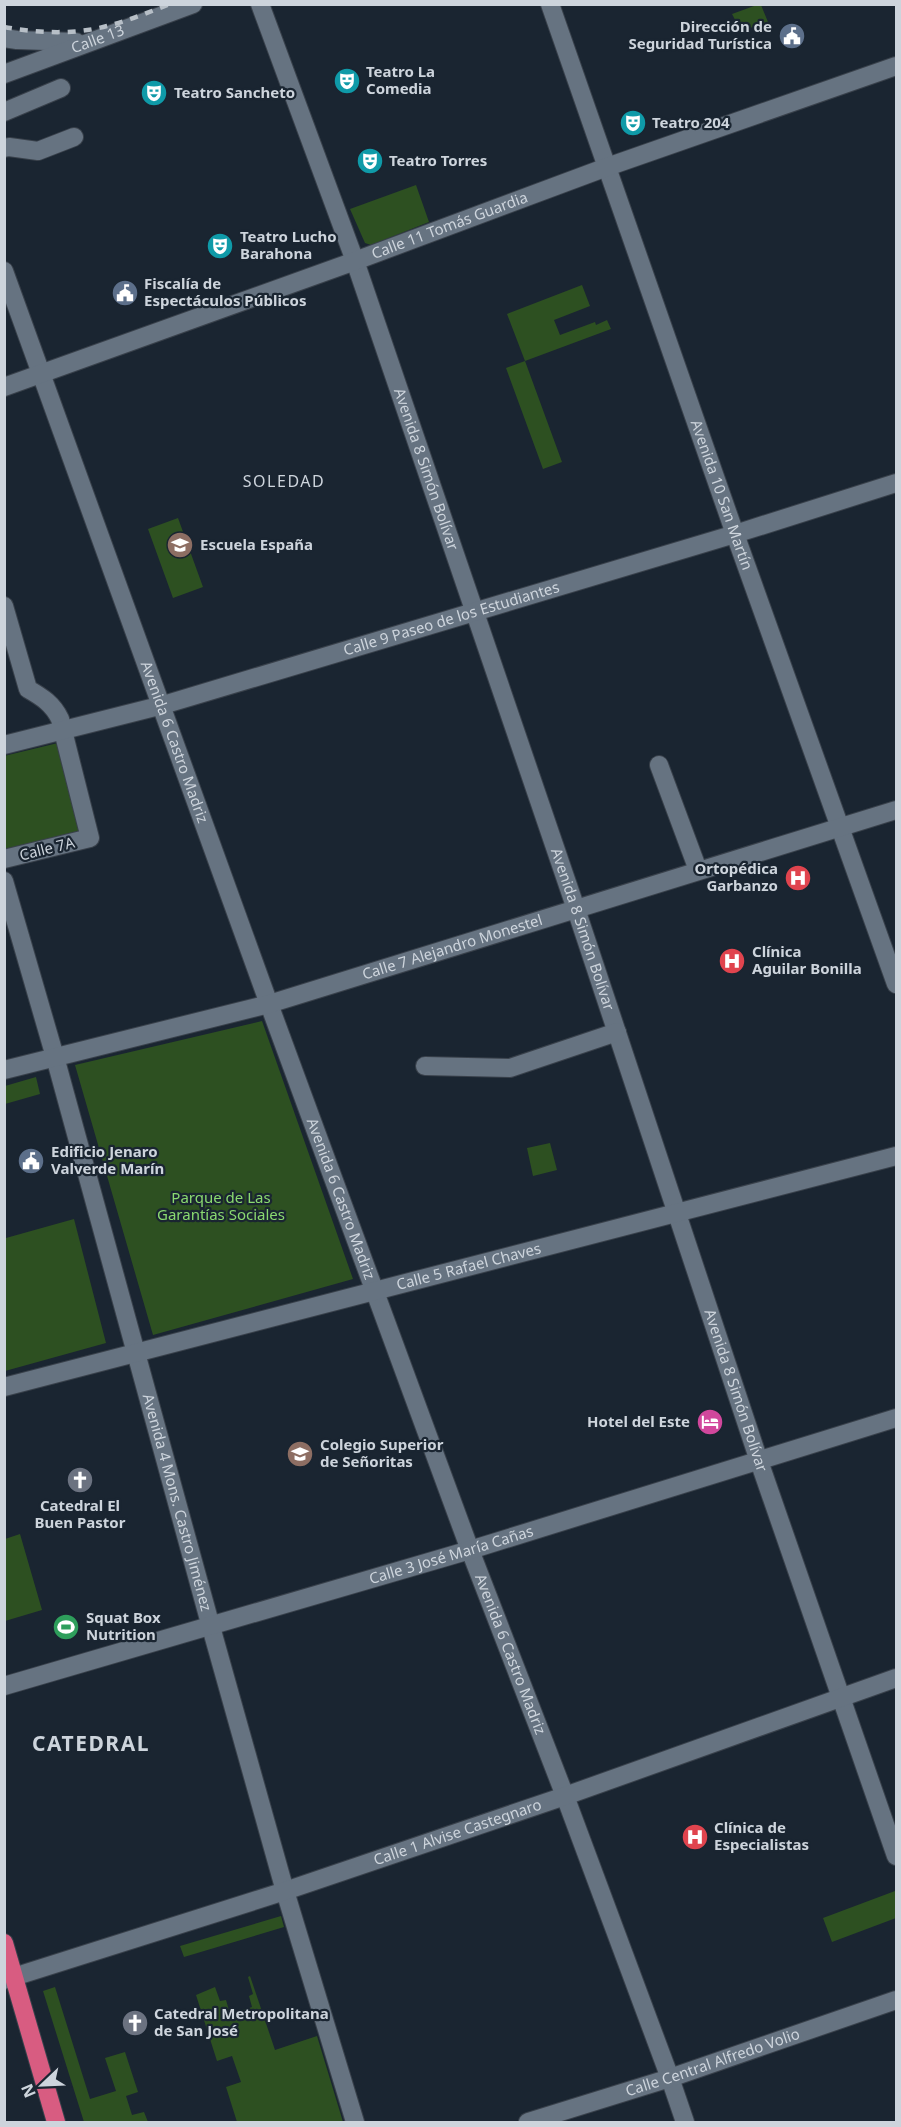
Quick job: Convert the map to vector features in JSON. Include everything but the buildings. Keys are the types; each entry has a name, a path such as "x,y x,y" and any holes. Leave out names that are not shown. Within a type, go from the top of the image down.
{"highway":[{"path":"4,1943 10,1978 56,2122"}],"street":[{"name":"Calle 13","path":"4,74 193,4"},
{"name":"Avenida 8 Simón Bolívar","path":"260,4 355,261 576,909 759,1461 897,1856"},
{"name":"Avenida 10 San Martín","path":"550,4 735,534 897,984"},
{"path":"4,38 55,42 90,41"},
{"name":"Calle 11 Tomás Guardia","path":"4,387 43,375 607,168 897,66"},
{"path":"4,112 61,88"},
{"path":"4,148 38,151 74,137"},
{"name":"Avenida 6 Castro Madriz","path":"4,271 163,705 269,1004 470,1550 565,1796 685,2122"},
{"name":"Calle 9 Paseo de los Estudiantes","path":"4,744 163,705 475,613 897,483"},
{"path":"4,606 28,689 48,701 56,710 63,730"},
{"name":"Calle 7A","path":"4,859 90,838 63,730"},
{"path":"659,765 698,870"},
{"name":"Calle 7 Alejandro Monestel","path":"4,1070 269,1004 897,810"},
{"name":"Avenida 4 Mons. Castro Jiménez","path":"4,881 55,1057 285,1891 356,2122"},
{"path":"425,1066 510,1068 617,1032"},
{"name":"Calle 5 Rafael Chaves","path":"4,1387 897,1156"},
{"name":"Calle 3 José María Cañas","path":"4,1686 470,1550 897,1418"},
{"name":"Calle 1 Alvise Castegnaro","path":"10,1978 285,1891 565,1796 897,1678"},
{"name":"Calle Central Alfredo Volio","path":"528,2122 670,2078 897,2000"}],"green space":[{"path":"754,5 761,5 768,22 741,31 732,14"},
{"path":"416,185 429,222 371,245 365,243 350,209"},
{"path":"582,285 590,306 554,320 560,335 607,320 611,329 525,361 507,314"},
{"path":"525,361 562,462 543,469 506,368"},
{"path":"178,518 203,587 173,598 148,529"},
{"path":"58,743 80,836 5,854 4,756"},
{"name":"Parque de Las Garantías Sociales","path":"262,1021 353,1279 153,1335 75,1065"},
{"path":"36,1077 40,1094 5,1104 5,1086"},
{"path":"550,1143 557,1170 533,1176 527,1148"},
{"path":"74,1219 106,1343 5,1371 5,1232 6,1238"},
{"path":"20,1534 42,1610 5,1621 5,1539"},
{"path":"895,1891 896,1918 832,1942 823,1918"},
{"path":"281,1916 284,1927 184,1957 180,1946"},
{"path":"250,1976 275,2050 317,2036 343,2122 237,2122 226,2087 241,2082 232,2056 217,2061 196,1995 215,1987 220,2001 226,2000 230,2014 252,2007 249,1996 253,1994 248,1977"},
{"path":"55,1987 90,2099 116,2091 105,2058 125,2052 138,2092 126,2096 132,2115 144,2112 148,2122 84,2122 43,1991"}],"railway":[{"path":"4,27 43,32 82,31 123,22 170,4"}],"place":[{"name":"Dirección de Seguridad Turística","path":"792,36"},
{"name":"Teatro La Comedia","path":"347,81"},
{"name":"Teatro Sancheto","path":"154,93"},
{"name":"Teatro 204","path":"633,123"},
{"name":"Teatro Torres","path":"370,161"},
{"name":"Teatro Lucho Barahona","path":"220,246"},
{"name":"Fiscalía de Espectáculos Públicos","path":"125,293"},
{"name":"Escuela España","path":"180,545"},
{"name":"Ortopédica Garbanzo","path":"798,878"},
{"name":"Clínica Aguilar Bonilla","path":"732,961"},
{"name":"Edificio Jenaro Valverde Marín","path":"31,1161"},
{"name":"Hotel del Este","path":"710,1422"},
{"name":"Colegio Superior de Señoritas","path":"300,1454"},
{"name":"Catedral El Buen Pastor","path":"80,1480"},
{"name":"Squat Box Nutrition","path":"66,1627"},
{"name":"Clínica de Especialistas","path":"695,1837"},
{"name":"Catedral Metropolitana de San José","path":"135,2023"}],"district":[{"name":"SOLEDAD","path":"284,481"},
{"name":"CATEDRAL","path":"91,1744"}]}
